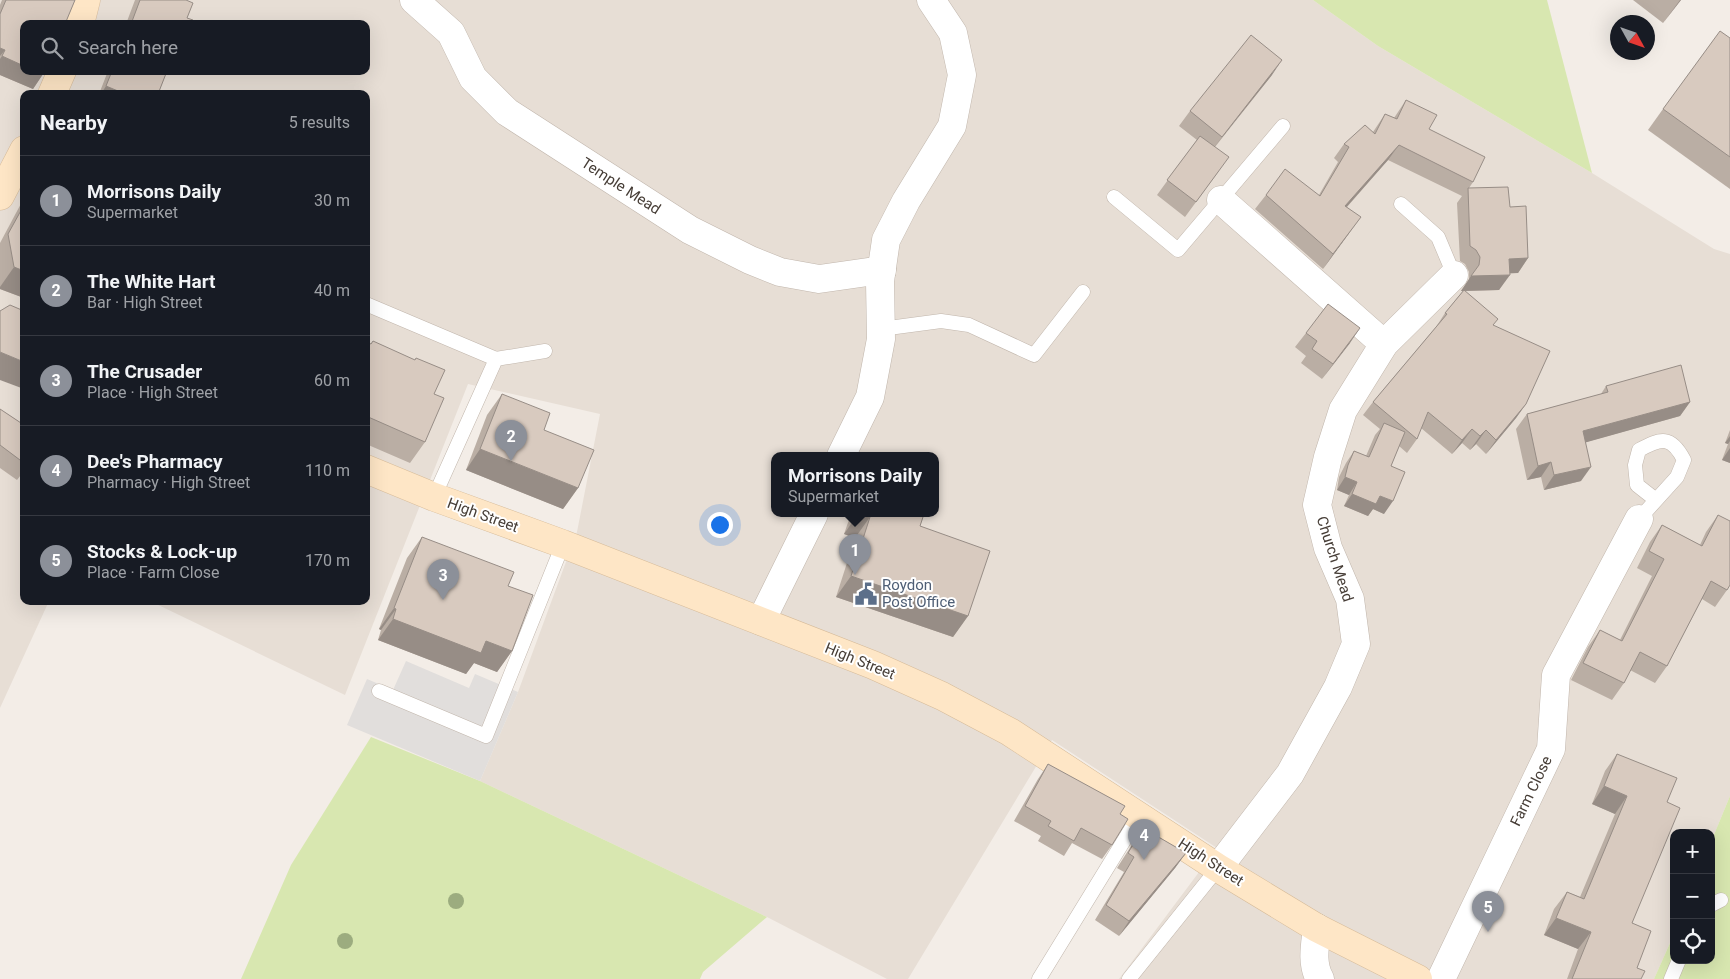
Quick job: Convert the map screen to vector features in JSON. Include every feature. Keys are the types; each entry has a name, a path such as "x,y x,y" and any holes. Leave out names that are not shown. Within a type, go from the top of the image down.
{"main road":[{"path":"81,20 86,0"},
{"path":"54,90 60,75"},
{"path":"0,196 20,158"},
{"name":"High Street","path":"370,472 761,621 873,665 942,696 1010,732 1218,868 1317,928 1418,979"}],"street":[{"name":"Temple Mead","path":"414,0 451,33 473,78 507,112 690,230 750,260 780,272 820,279 882,270"},
{"path":"843,452 870,397 881,339 882,270 886,240 906,201 952,126 962,75 953,33 931,0"},
{"path":"1220,200 1384,344"},
{"name":"Church Mead","path":"1218,868 1290,774 1338,687 1356,644 1350,599 1328,548 1318,504 1328,456 1343,410 1384,344 1454,275"},
{"name":"Farm Close","path":"1441,979 1551,749 1556,676 1648,509"},
{"path":"761,621 813,517"},
{"path":"1317,928 1313,955 1320,979"}],"lane":[{"path":"1114,197 1178,250 1283,126"},
{"path":"1401,204 1438,238 1454,275"},
{"path":"881,328 941,320 969,325 1034,355 1083,292"},
{"path":"370,306 496,359 545,351"},
{"path":"434,497 496,359"},
{"path":"379,691 486,736 563,544"},
{"path":"1039,979 1139,816"},
{"path":"1129,979 1218,868"},
{"path":"1671,979 1677,964"}],"shaded area":[{"path":"0,0 1313,0 1378,46 1592,173 1714,249 1730,254 1730,796 1715,832 1715,829 1670,829 1670,943 1654,979 1119,979 1217,848 1052,740 908,979 887,979 767,917 480,781 518,692 577,532 600,414 468,384 345,695 158,605 370,605 370,90 20,90 20,605 47,605 0,708"},
{"path":"406,661 469,688 475,674 518,692 480,781 347,725 367,679 393,690"}],"green space":[{"path":"1313,0 1547,0 1592,173 1378,46"},
{"path":"371,737 480,781 767,917 703,972 700,979 241,979 291,865"},
{"path":"1730,796 1730,979 1654,979 1670,943 1670,964 1715,964 1715,832"}],"building":[{"path":"6,0 75,0 67,20 20,20 20,64 2,56 5,50 0,48 0,14"},
{"path":"140,0 186,0 193,3 187,18 193,20 132,20"},
{"path":"1720,31 1730,38 1730,157 1663,109"},
{"path":"1251,35 1282,60 1222,137 1190,111"},
{"path":"110,75 165,75 160,90 116,90 106,86"},
{"path":"1406,100 1437,115 1429,129 1485,157 1473,182 1399,145 1345,206 1361,217 1333,254 1266,195 1285,169 1320,196 1349,147 1344,144 1365,125 1375,134 1385,114 1397,119"},
{"path":"1200,136 1229,157 1196,202 1167,180"},
{"path":"1508,187 1510,207 1526,206 1528,258 1509,259 1510,275 1471,276 1479,265 1480,257 1476,250 1470,246 1468,188"},
{"path":"20,212 20,269 14,267 8,234"},
{"path":"1464,290 1498,319 1493,325 1550,351 1526,404 1496,440 1486,430 1480,436 1472,429 1462,440 1428,412 1417,439 1373,402 1447,314 1445,313"},
{"path":"1328,304 1360,328 1333,364 1312,349 1317,341 1306,333"},
{"path":"10,305 20,309 20,360 0,352 0,311"},
{"path":"373,341 415,360 416,358 445,370 434,394 444,398 425,442 370,418 371,344"},
{"path":"1681,365 1690,402 1583,431 1591,467 1554,475 1551,462 1538,466 1527,414 1608,392 1606,386"},
{"path":"502,394 550,413 544,430 594,450 578,488 480,449"},
{"path":"0,409 20,422 20,460 0,445"},
{"path":"1384,423 1405,432 1391,466 1405,472 1393,501 1380,496 1376,504 1352,494 1357,482 1345,477 1354,451 1369,457"},
{"path":"1718,515 1730,521 1730,585 1727,590 1711,581 1667,666 1640,652 1624,683 1583,663 1600,630 1622,641 1664,559 1649,551 1662,525 1702,546"},
{"path":"870,517 923,517 920,526 990,551 968,616 851,576"},
{"path":"422,537 514,572 508,586 533,595 512,651 486,641 481,653 393,619 396,609 394,608"},
{"path":"1617,754 1677,778 1667,802 1680,808 1632,923 1651,931 1637,968 1645,971 1641,979 1572,979 1591,932 1556,918 1567,892 1584,899 1627,796 1604,786"},
{"path":"1048,764 1125,806 1120,814 1128,819 1112,845 1081,828 1074,841 1048,826 1051,821 1025,806"},
{"path":"1143,828 1186,853 1129,921 1106,905 1134,857 1128,853"}],"place":[{"name":"The White Hart","path":"511,461"},
{"name":"Morrisons Daily","path":"855,575"},
{"name":"Roydon Post Office","path":"866,594"},
{"name":"The Crusader","path":"443,600"},
{"name":"Dee's Pharmacy","path":"1144,860"},
{"name":"Stocks & Lock-up","path":"1488,932"}]}
